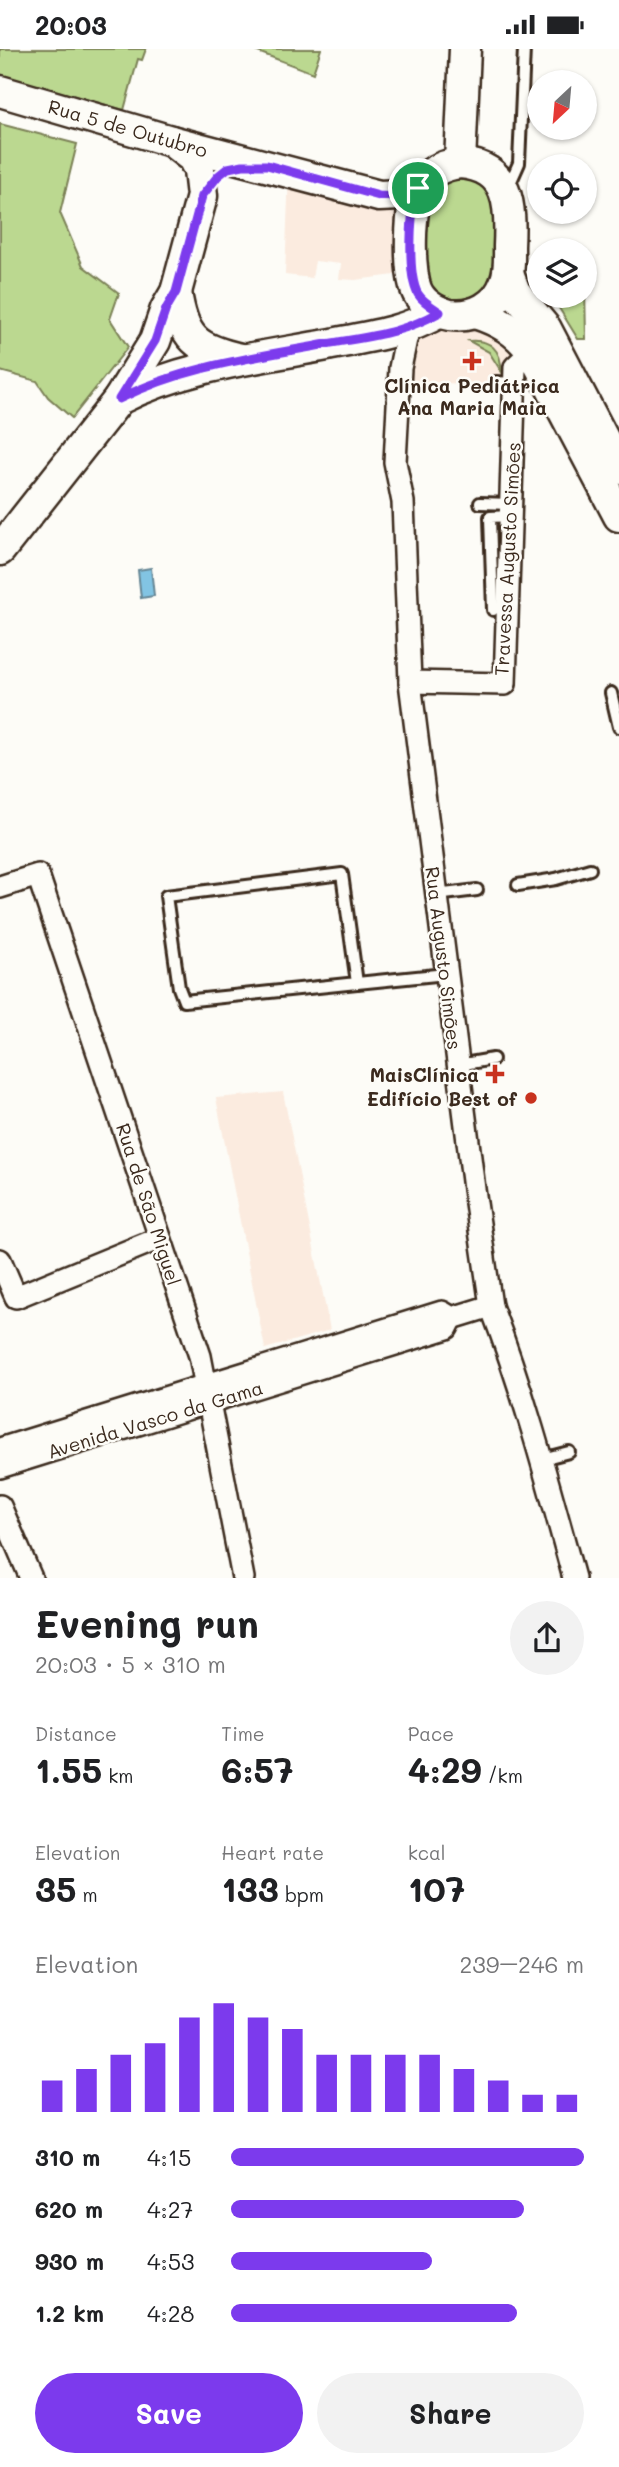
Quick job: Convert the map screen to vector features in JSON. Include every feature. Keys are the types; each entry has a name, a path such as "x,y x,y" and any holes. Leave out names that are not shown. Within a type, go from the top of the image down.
{"main road":[{"path":"460,163 465,49"},
{"name":"Rua 5 de Outubro","path":"0,91 171,141 379,196 395,197 418,188"},
{"path":"0,549 119,399 155,341 166,309 176,292 202,196 199,170 193,158 171,141"},
{"path":"475,313 500,294 508,274 510,211 506,193 488,171 460,163 438,169 418,188 414,206 412,264 419,295 440,312 450,315 475,313 504,324 515,332 532,351 619,516"},
{"path":"202,196 228,168 267,165"},
{"path":"508,274 515,292 546,329 619,469"},
{"path":"176,292 182,324 196,343 205,349 242,360"},
{"path":"119,399 167,378 242,360 386,334 412,327 440,312"}],"street":[{"name":"Rua Augusto Simões","path":"412,327 402,355 397,392 395,462 403,502 410,682 446,974 491,1306 508,1350 542,1459 575,1578"},
{"name":"Travessa Augusto Simões","path":"410,682 505,684 510,510 505,382 515,367 532,351"},
{"name":"Rua de São Miguel","path":"0,887 38,875 200,1356 243,1578"},
{"path":"0,1260 16,1297 160,1238"},
{"name":"Avenida Vasco da Gama","path":"0,1467 208,1394 308,1363 442,1312 452,1318 491,1306"},
{"name":"Avenida Vasco da Gama","path":"0,1449 208,1394"},
{"path":"0,1506 31,1578"}],"lane":[{"path":"506,193 519,163 524,49"},
{"path":"480,503 510,510"},
{"path":"493,610 490,517 510,510"},
{"path":"611,693 619,727"},
{"path":"518,885 556,879 590,869"},
{"path":"357,983 342,874 166,896 179,988 184,1001 446,974"},
{"path":"436,895 477,890"},
{"path":"458,1065 493,1059"},
{"path":"542,1459 569,1452"}],"shaded area":[{"path":"289,173 401,198 411,273 355,280 339,279 341,264 315,261 312,278 285,275"},
{"path":"472,315 537,365 507,386 401,381 408,341"},
{"path":"283,1092 330,1330 265,1349 216,1098"}],"green space":[{"path":"0,49 146,49 142,60 138,59 124,110 0,75"},
{"path":"250,49 321,49 313,73"},
{"path":"0,124 77,144 60,213 83,266 119,293 110,319 128,347 72,418 48,397 37,381 0,371"},
{"path":"464,176 485,185 496,202 496,271 489,288 470,301 450,301 432,290 423,270 429,196 442,182"},
{"path":"559,308 585,308 586,339 578,339"},
{"path":"469,341 483,342 493,347 499,357 501,371 489,352"}],"water":[{"path":"151,568 154,596 141,598 138,570"}],"place":[{"name":"Clínica Pediátrica Ana Maria Maia","path":"472,361"},
{"name":"MaisClínica","path":"495,1074"},
{"name":"Edifício Best of","path":"531,1098"}],"route":[{"path":"267,165 379,196 395,197 418,188 414,206 412,264 415,288 425,302 440,312 401,331 242,360 178,375 119,399 155,341 166,309 176,292 202,196 228,168 267,165"}]}
